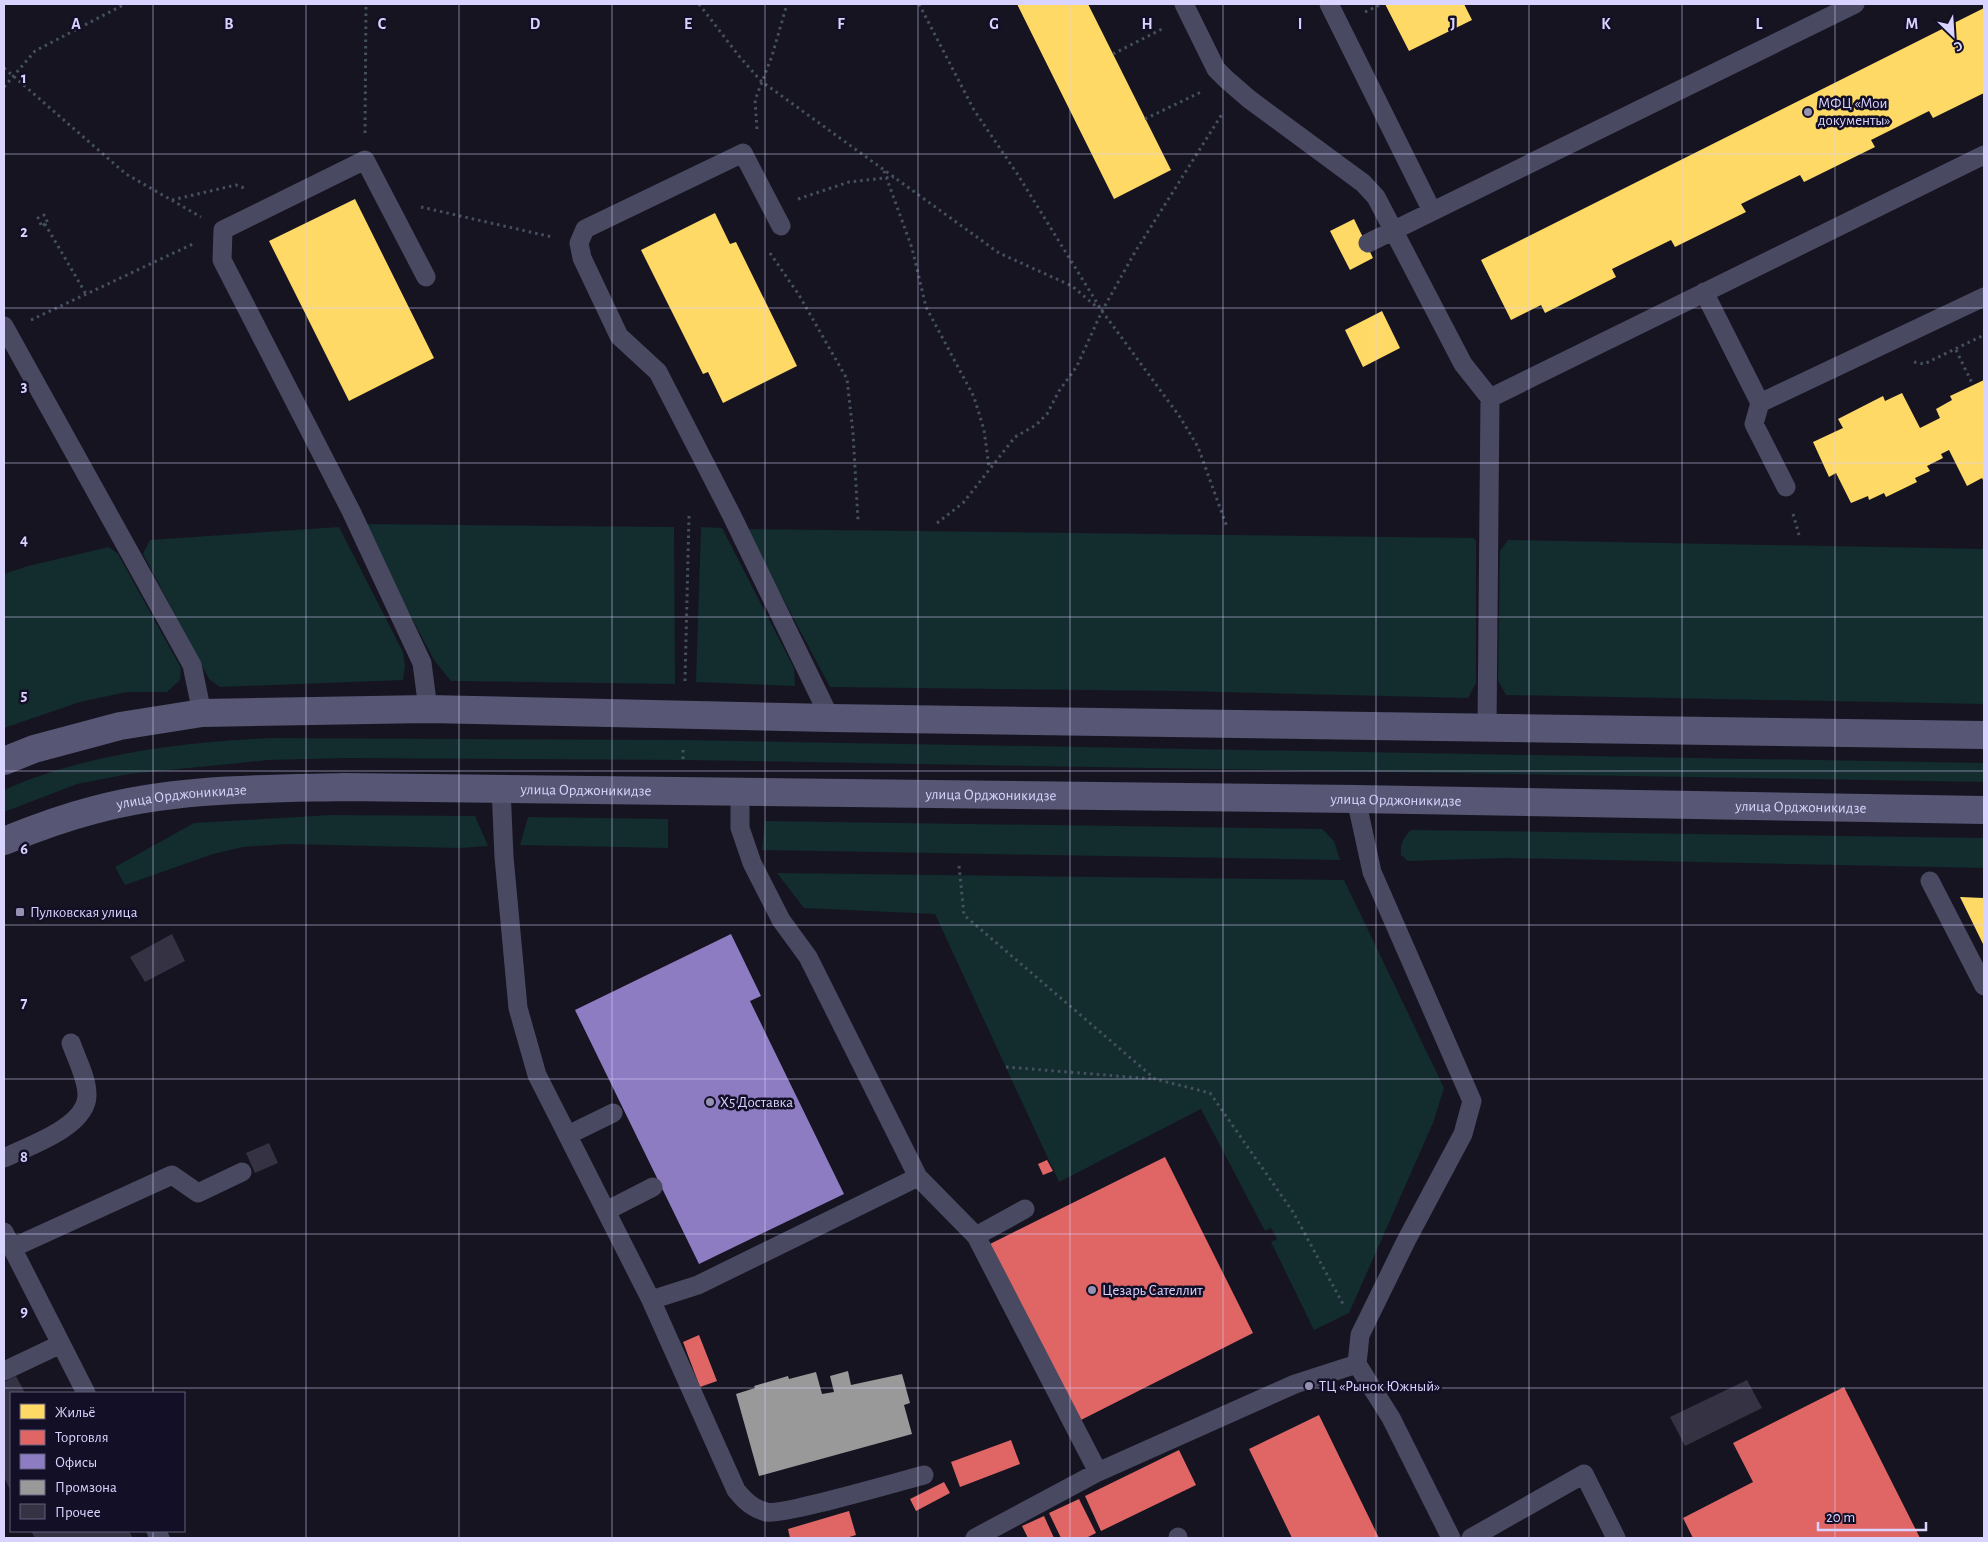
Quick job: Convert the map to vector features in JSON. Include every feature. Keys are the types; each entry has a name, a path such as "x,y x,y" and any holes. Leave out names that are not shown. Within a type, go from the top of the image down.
{"street":[{"path":"4,761 34,749 120,726 202,713 428,709 830,718 1984,735"},
{"name":"улица Орджоникидзе","path":"4,840 95,809 180,794 325,788 501,788 1984,810"}],"lane":[{"path":"1329,4 1432,211"},
{"path":"1368,243 1855,4"},
{"path":"1187,9 1216,68 1231,84 1363,183 1376,197 1463,364 1490,398 1487,727"},
{"path":"777,218 743,153 585,229 579,243 582,258 619,336 658,372 732,516 830,718"},
{"path":"1490,398 1984,155"},
{"path":"426,277 365,160 223,230 222,260 351,511 422,663 428,709"},
{"path":"1704,292 1760,403 1754,424 1786,487"},
{"path":"1760,403 1984,297"},
{"path":"5,328 192,665 202,713"},
{"path":"501,788 504,857 518,1008 537,1075 651,1300 736,1490 750,1506 768,1513 793,1509 924,1475"},
{"path":"740,793 740,828 752,862 781,920 808,957 918,1177 976,1236 1098,1472"},
{"path":"1356,800 1372,872 1472,1101 1463,1134 1406,1241 1360,1335 1357,1364 1391,1418 1451,1538"},
{"path":"1930,881 1984,986"},
{"path":"4,1158 67,1127 84,1110 87,1098 86,1085 71,1043"},
{"path":"568,1136 613,1113"},
{"path":"85,1392 8,1240 172,1175 198,1193 242,1172"},
{"path":"651,1300 698,1284 918,1177"},
{"path":"606,1210 652,1187"},
{"path":"976,1236 1025,1209"},
{"path":"4,1371 61,1344"},
{"path":"974,1538 1098,1472 1295,1384 1357,1364"},
{"path":"1471,1538 1584,1474 1616,1538"}],"path":[{"path":"4,87 35,52 125,4"},
{"path":"365,160 366,4"},
{"path":"700,4 739,56 761,81 999,253 1072,286 1102,311"},
{"path":"743,153 757,134 755,100 772,56 787,4"},
{"path":"919,4 974,110 1018,175 1102,311 1180,417 1198,447 1227,527"},
{"path":"1113,54 1187,9"},
{"path":"4,68 126,174 223,230"},
{"path":"937,523 963,503 989,467 1015,437 1036,425 1047,414 1059,391 1077,366 1102,311 1135,252 1184,177 1231,84"},
{"path":"1145,119 1231,84"},
{"path":"884,170 912,248 926,307 974,397 984,430 989,467"},
{"path":"858,520 853,433 847,379 799,295 769,252 777,218 821,190 849,182 894,177"},
{"path":"171,200 236,185 279,202"},
{"path":"386,199 579,243"},
{"path":"45,224 86,294"},
{"path":"5,328 86,294 223,230"},
{"path":"1956,350 1973,385"},
{"path":"685,681 689,516"},
{"path":"683,760 684,740"},
{"path":"959,866 964,915 1155,1079"},
{"path":"1006,1067 1155,1079 1210,1093 1293,1212 1360,1335"}],"green space":[{"path":"362,524 674,527 675,684 451,681 434,660"},
{"path":"339,527 403,652 405,666 403,680 220,687 209,679 143,554 150,540"},
{"path":"701,527 722,528 794,668 795,686 696,682"},
{"path":"746,529 1474,538 1476,541 1476,683 1468,698 1179,691 830,687"},
{"path":"1508,540 1984,549 1984,704 1506,695 1498,681 1500,551"},
{"path":"109,547 118,554 181,668 180,680 167,692 127,692 80,702 4,728 4,574 28,566"},
{"path":"268,738 684,740 1984,763 1984,782 683,760 347,758 269,760 129,774 77,784 4,812 4,790 35,777 68,767 133,752 167,747"},
{"path":"331,815 475,816 488,846 460,848 287,844 243,847 213,854 125,885 115,867 194,823"},
{"path":"528,817 668,819 668,848 520,845"},
{"path":"765,821 1322,829 1334,841 1340,860 762,850"},
{"path":"1411,830 1984,838 1984,868 1507,858 1408,861 1401,855 1401,848 1404,839"},
{"path":"777,873 1344,880 1444,1088 1433,1123 1349,1313 1314,1330 1271,1242 1277,1239 1271,1228 1265,1231 1201,1109 1059,1182 935,914 804,908"}],"building: Жильё":[{"path":"1017,4 1088,4 1171,170 1114,199"},
{"path":"1385,4 1464,4 1472,20 1409,51"},
{"path":"1984,8 1984,93 1933,118 1929,111 1871,140 1875,147 1804,182 1800,175 1741,204 1746,212 1675,247 1671,240 1612,269 1616,277 1545,313 1541,305 1511,320 1481,260"},
{"path":"355,199 434,358 349,401 269,241"},
{"path":"715,213 730,244 736,242 797,366 723,403 708,372 703,374 641,250"},
{"path":"1354,219 1373,258 1350,270 1330,231"},
{"path":"1382,311 1400,348 1363,367 1345,330"},
{"path":"1984,380 1984,482 1982,478 1967,486 1949,450 1941,454 1943,458 1927,466 1930,471 1915,478 1917,482 1886,497 1884,493 1869,500 1868,496 1851,503 1836,473 1829,477 1813,442 1843,428 1838,419 1883,396 1885,401 1902,393 1920,428 1940,418 1936,409 1952,400 1950,396"},
{"path":"1960,897 1984,898 1984,946"}],"building: Торговля":[{"path":"1165,1157 1253,1333 1077,1422 988,1245"},
{"path":"1047,1160 1053,1171 1043,1175 1038,1164"},
{"path":"699,1335 717,1381 700,1387 683,1342"},
{"path":"1844,1387 1920,1538 1693,1538 1683,1518 1753,1482 1733,1443"},
{"path":"1319,1415 1379,1538 1292,1538 1249,1449"},
{"path":"1011,1440 1020,1464 960,1487 951,1462"},
{"path":"1179,1450 1196,1485 1101,1531 1085,1496"},
{"path":"944,1482 950,1493 916,1511 910,1499"},
{"path":"1079,1499 1096,1533 1086,1538 1061,1538 1049,1513"},
{"path":"849,1511 856,1535 846,1538 790,1538 788,1529"},
{"path":"1044,1516 1054,1538 1028,1538 1022,1526"}],"building: Офисы":[{"name":"X5 Доставка","path":"731,934 761,996 750,1001 844,1194 699,1264 575,1010"}],"building: Промзона":[{"path":"848,1371 851,1385 902,1374 910,1403 904,1405 912,1434 759,1476 736,1394 755,1388 754,1386 788,1376 789,1379 816,1372 822,1394 834,1392 830,1376"}],"building: Прочее":[{"path":"172,934 185,961 145,982 130,957"},
{"path":"269,1143 278,1163 255,1173 246,1153"},
{"path":"16,1376 24,1392 10,1392 10,1490 4,1477 4,1382"},
{"path":"1747,1380 1762,1408 1685,1446 1670,1417"},
{"path":"32,1532 130,1532 133,1538 35,1538"}],"place":[{"name":"МФЦ «Мои документы»","path":"1808,112"},
{"name":"Пулковская улица","path":"20,912"},
{"name":"X5 Доставка","path":"710,1102"},
{"name":"Цезарь Сателлит","path":"1092,1290"},
{"name":"ТЦ «Рынок Южный»","path":"1309,1386"}]}
